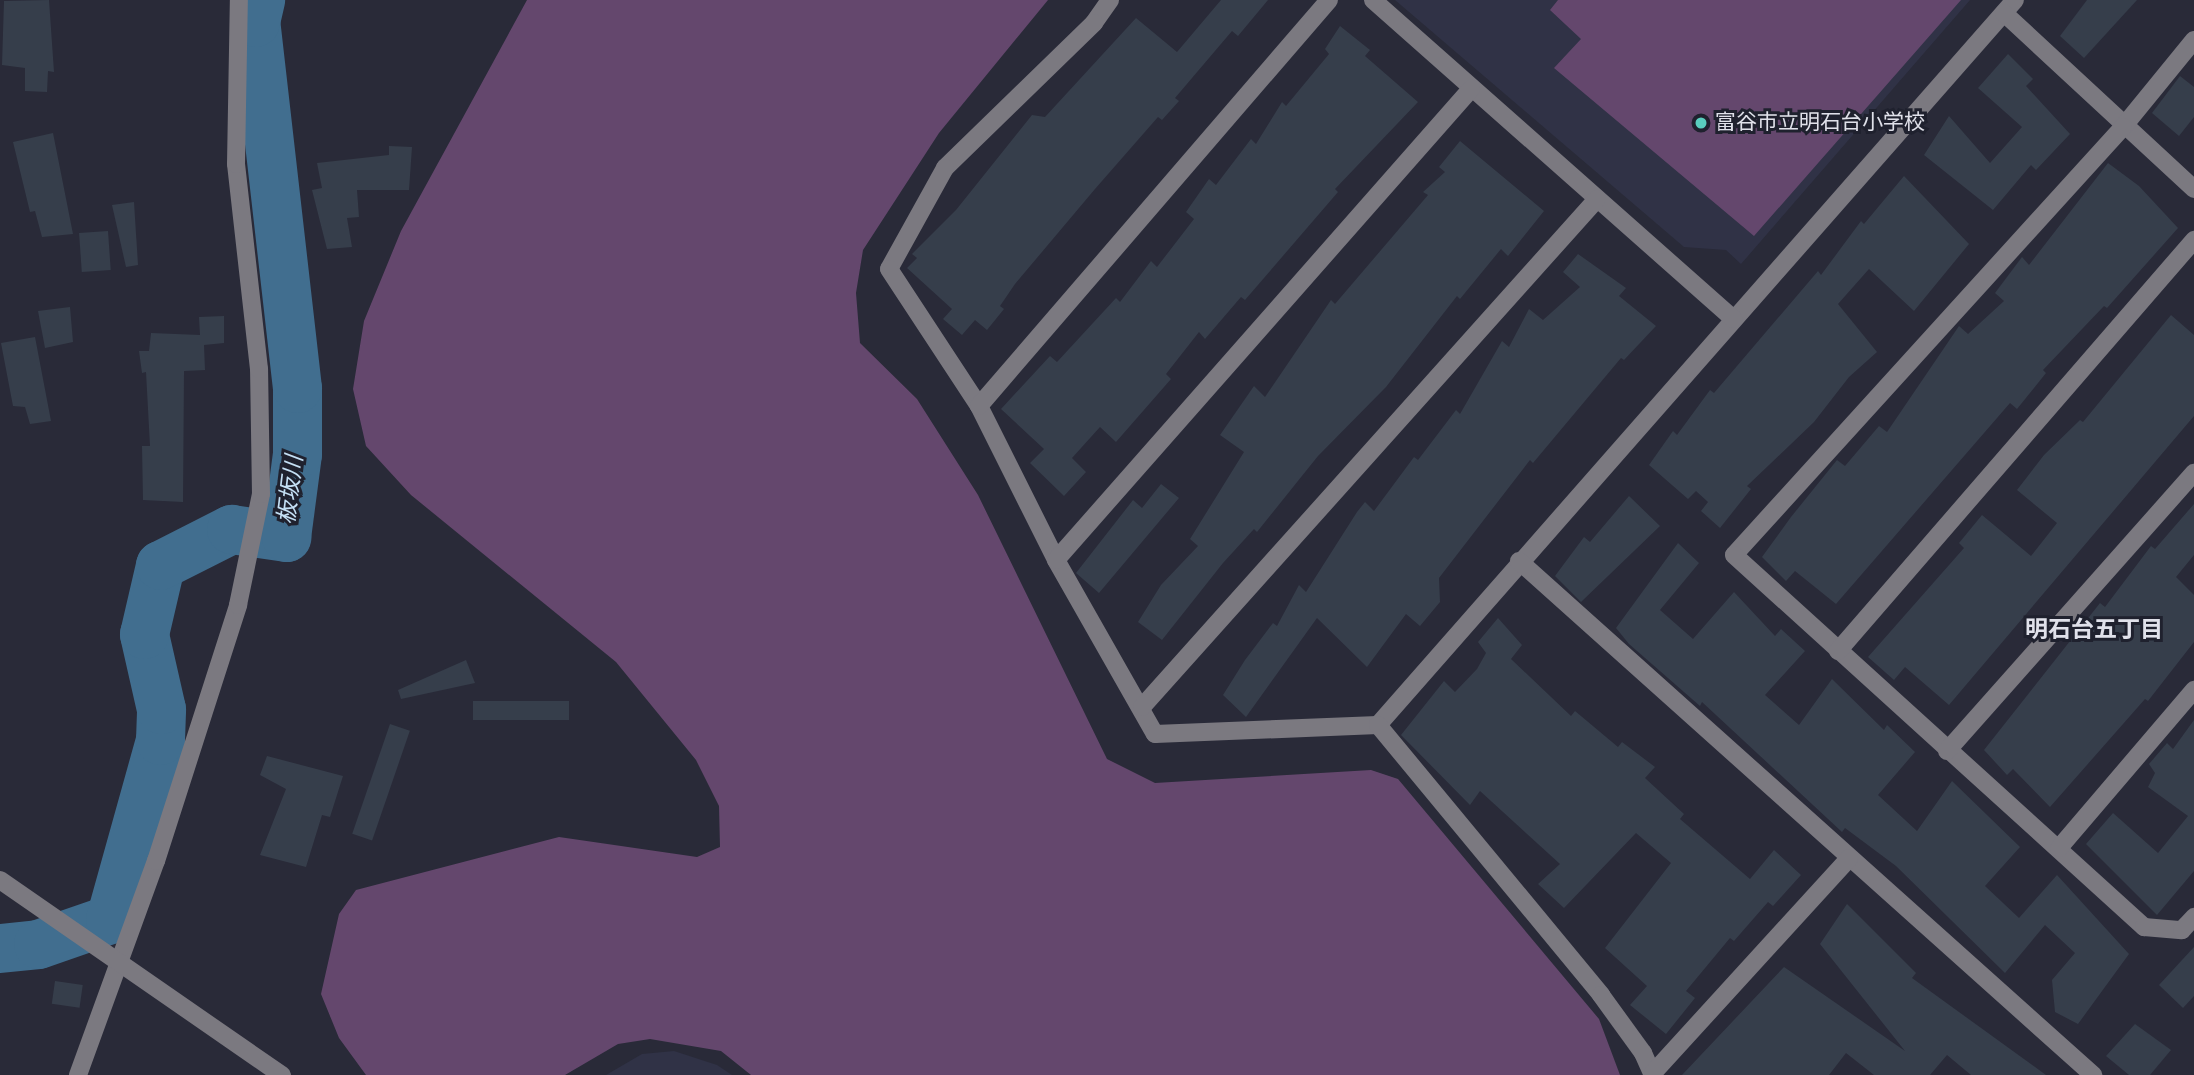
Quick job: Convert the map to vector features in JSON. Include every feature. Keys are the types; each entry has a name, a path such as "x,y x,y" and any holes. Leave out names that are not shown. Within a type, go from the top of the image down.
{"street":[{"path":"78,1075 156,862 249,562 259,507 259,369 236,164 239,0"},
{"path":"1110,0 1094,23 944,168 889,269 979,406 1056,560 1155,734 1378,725 1519,561 2010,6 2123,127 2194,189"},
{"path":"979,406 1329,0"},
{"path":"1373,0 1733,319"},
{"path":"2194,40 2123,127 1734,555 2144,928 2182,930 2194,917"},
{"path":"1056,560 1471,89"},
{"path":"1142,708 1597,199"},
{"path":"1838,651 2194,240"},
{"path":"1947,751 2194,473"},
{"path":"1519,561 2093,1075"},
{"path":"2059,848 2194,690"},
{"path":"1378,725 1601,995 1653,1074 1849,858"},
{"path":"0,880 282,1075"}],"shaded area":[{"path":"527,0 1048,0 939,133 863,250 856,293 860,343 917,399 978,495 1107,759 1155,783 1371,770 1398,779 1599,1019 1620,1075 751,1075 721,1051 650,1039 618,1044 565,1075 366,1075 339,1038 321,994 339,914 356,890 559,837 697,857 720,847 719,806 696,760 616,662 411,495 366,446 353,389 364,321 401,231"},
{"name":"富谷市立明石台小学校","path":"1395,0 1970,0 1741,264 1726,250 1684,247"},
{"name":"富谷市立明石台小学校","path":"1558,0 1961,0 1754,236 1554,68 1581,39 1550,10"},
{"path":"674,1051 717,1065 732,1075 606,1075 642,1054"}],"building":[{"path":"49,0 54,72 48,71 47,92 25,91 25,68 2,65 4,1"},
{"path":"1221,0 1268,0 1238,36 1232,31 1175,98 1179,101 1162,120 1158,117 1095,189 1015,284 1000,306 1004,309 987,330 975,320 962,335 943,319 952,309 907,268 917,258 912,254 956,210 1032,115 1045,117 1136,18 1177,52"},
{"path":"2087,0 2137,0 2084,58 2060,36"},
{"path":"1340,26 1370,50 1365,56 1418,102 1335,189 1338,192 1245,300 1241,297 1205,339 1199,332 1166,374 1171,379 1116,442 1100,427 1072,458 1086,472 1064,496 1030,463 1044,449 1001,409 1050,356 1057,362 1116,298 1120,302 1151,261 1157,267 1194,219 1186,212 1209,179 1216,185 1251,139 1256,144 1282,102 1286,106 1329,54 1325,49"},
{"path":"2008,54 2033,79 2026,86 2070,134 2036,170 2031,165 1993,210 1924,155 1949,116 1990,163 2022,127 1978,88"},
{"path":"2180,76 2194,87 2194,117 2179,136 2152,113"},
{"path":"53,133 73,234 42,237 35,211 30,212 13,142"},
{"path":"1460,141 1544,211 1508,256 1501,249 1460,299 1457,296 1386,387 1318,456 1257,532 1254,529 1223,563 1162,640 1138,622 1161,585 1198,546 1190,539 1244,452 1220,435 1254,386 1265,397 1331,300 1335,304 1428,195 1423,192 1445,172 1439,167"},
{"path":"389,146 412,147 409,190 357,190 359,217 347,218 352,247 327,249 312,190 322,188 317,163 389,155"},
{"path":"2108,163 2139,186 2178,228 2107,308 2104,306 2043,370 2046,373 2017,409 2010,403 1836,604 1795,571 1786,581 1762,557 1791,517 1837,460 1845,466 1879,426 1887,432 1959,326 1968,334 2004,301 1995,293 2022,257 2029,265"},
{"path":"1904,176 1969,244 1914,311 1869,269 1838,304 1877,352 1849,377 1814,422 1747,486 1751,489 1720,528 1701,511 1708,502 1696,491 1688,499 1649,465 1673,431 1677,435 1710,390 1714,393 1818,271 1821,275 1861,221 1864,224"},
{"path":"134,202 138,265 126,267 112,205"},
{"path":"108,231 111,270 82,272 79,233"},
{"path":"1578,254 1626,288 1619,296 1656,326 1624,360 1621,358 1533,463 1530,460 1439,578 1440,602 1420,626 1406,614 1367,667 1317,618 1246,717 1223,695 1245,660 1273,623 1277,626 1299,585 1306,592 1365,502 1374,511 1414,457 1418,460 1456,410 1460,414 1502,341 1509,347 1529,309 1543,320 1580,287 1563,272"},
{"path":"70,307 73,342 45,348 38,311"},
{"path":"2171,315 2194,335 2194,416 1949,705 1905,667 1894,680 1868,657 1964,548 1959,543 1982,515 2031,556 2057,523 2017,490 2044,455 2080,420 2083,422"},
{"path":"224,316 224,343 204,345 205,370 184,371 183,502 143,500 142,446 150,446 146,372 142,373 139,351 149,351 151,333 200,335 199,317"},
{"path":"35,337 51,421 30,424 25,407 13,406 1,343"},
{"path":"1161,484 1179,498 1099,593 1076,573 1133,500 1142,508"},
{"path":"1629,496 1660,526 1581,602 1555,576 1584,537 1590,542"},
{"path":"2194,504 2194,555 2176,577 2194,595 2194,642 2148,701 2145,699 2050,807 2013,769 2007,775 1984,750 2100,603 2105,607 2151,546 2155,549"},
{"path":"1678,543 1699,563 1660,610 1693,639 1734,592 1775,636 1781,629 1805,651 1765,695 1799,725 1832,679 1884,730 1887,725 1915,752 1878,795 1917,831 1952,781 2020,847 1985,886 2019,918 2057,875 2129,954 2078,1024 2055,1012 2052,980 2075,953 2045,925 2005,973 1896,866 1845,828 1842,832 1702,702 1700,706 1629,644 1616,628"},
{"path":"1498,618 1522,645 1511,659 1571,716 1575,711 1618,747 1622,742 1655,767 1645,778 1684,814 1680,819 1750,879 1774,850 1801,875 1773,906 1768,902 1734,941 1730,938 1686,991 1695,998 1666,1034 1630,1005 1647,986 1605,948 1671,863 1636,833 1564,908 1538,884 1560,864 1480,791 1470,805 1401,735 1444,681 1455,692 1477,669 1486,653 1478,642"},
{"path":"466,660 475,683 401,699 398,690"},
{"path":"473,701 569,701 569,720 473,720"},
{"path":"2194,720 2194,871 2157,915 2086,844 2113,813 2158,853 2188,816 2148,787 2155,773 2149,764 2167,743 2173,749"},
{"path":"390,724 410,731 372,841 352,834"},
{"path":"267,756 343,776 330,817 322,815 306,867 260,855 286,789 260,775"},
{"path":"1847,904 1916,973 1912,978 2046,1075 1971,1075 1947,1055 1930,1075 1874,1075 1846,1053 1829,1075 1682,1075 1784,967 1905,1051 1820,944"},
{"path":"2194,947 2194,996 2183,1008 2159,985"},
{"path":"55,981 83,985 80,1008 52,1004"},
{"path":"2135,1024 2171,1050 2150,1075 2129,1075 2106,1056"}],"waterway":[{"name":"板坂川","path":"0,948 38,944 110,919 160,740 161,709 144,634 160,565 231,529 286,537 297,454 297,388 255,22 260,0"}],"place":[{"name":"富谷市立明石台小学校","path":"1701,123"}],"district":[{"name":"明石台五丁目","path":"2094,631"}]}
